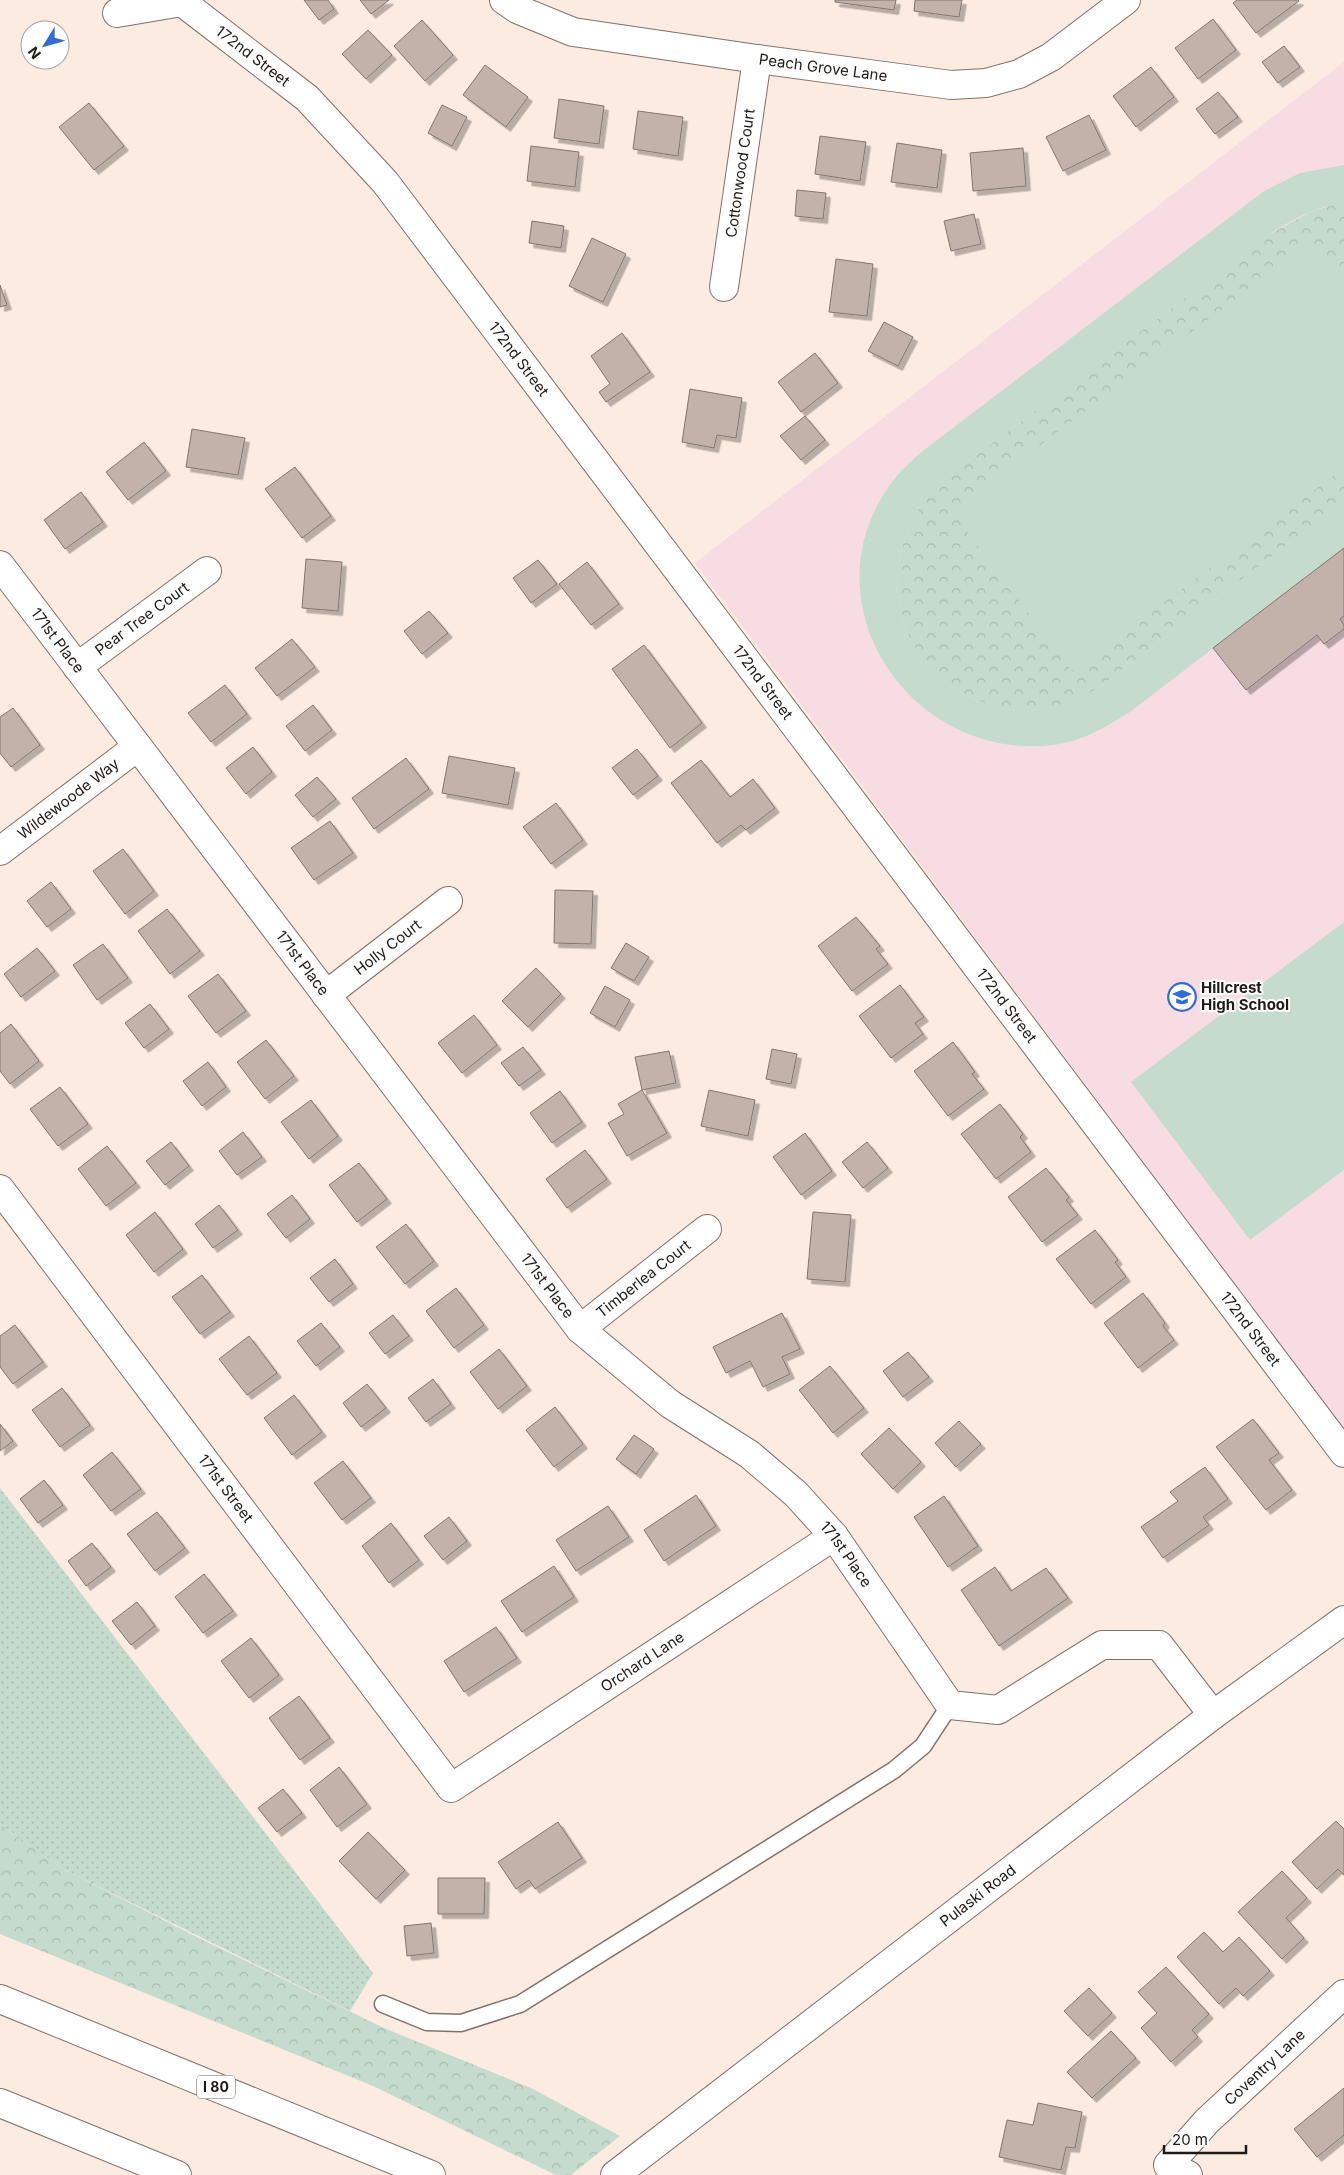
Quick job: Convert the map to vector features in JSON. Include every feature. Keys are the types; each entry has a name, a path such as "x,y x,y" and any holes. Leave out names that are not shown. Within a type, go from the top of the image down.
{"main road":[{"name":"Peach Grove Lane","path":"504,0 517,9 573,32 951,85 986,83 1019,74 1051,57 1126,0"},
{"name":"172nd Street","path":"117,13 182,2 307,98 385,182 1344,1453"},
{"name":"Cottonwood Court","path":"724,287 757,59"},
{"name":"171st Place","path":"0,565 580,1329 670,1404 749,1454 796,1494 834,1536 950,1705"},
{"name":"Pear Tree Court","path":"77,667 207,571"},
{"name":"Wildewoode Way","path":"0,851 137,747"},
{"name":"Holly Court","path":"326,995 448,901"},
{"name":"171st Street","path":"0,1189 451,1788"},
{"name":"Timberlea Court","path":"580,1329 708,1229"},
{"name":"Orchard Lane","path":"451,1788 834,1536"},
{"name":"Pulaski Road","path":"615,2175 1213,1715 1344,1620"},
{"path":"950,1705 998,1710 1102,1645 1159,1645 1213,1715"},
{"name":"Coventry Lane","path":"1178,2170 1207,2121 1344,1994"},
{"name":"I 80","path":"0,1999 431,2175"},
{"path":"0,2103 177,2175"}],"lane":[{"path":"383,2004 427,2022 461,2023 520,2004 894,1770 923,1746 950,1705"}],"shaded area":[{"name":"Hillcrest High School","path":"1344,62 1344,1430 695,563"}],"green space":[{"path":"1344,165 1344,204 1323,207 1313,211 1267,236 938,484 919,509 905,537 899,567 898,596 904,625 917,651 937,675 964,694 979,701 1004,709 1030,711 1065,703 1097,689 1344,502 1344,548 1130,712 1102,728 1073,741 1053,745 1001,744 955,728 916,701 886,665 866,622 859,576 868,528 895,478 924,450 1264,191 1300,173"},
{"path":"1336,204 1344,204 1344,502 1097,689 1073,700 1039,710 1021,711 1004,709 964,694 937,675 917,651 904,625 898,596 899,567 905,537 919,509 938,484 1267,236 1310,212"},
{"path":"1313,241 1344,283 1344,468 1072,671 952,511"},
{"path":"1344,922 1344,1170 1250,1240 1131,1082"},
{"path":"0,1488 373,1973 350,2011 65,1870 0,1824"},
{"path":"0,1824 65,1870 201,1939 384,2028 533,2089 620,2136 571,2175 556,2175 373,2086 0,1934"}],"building":[{"path":"304,0 328,0 334,9 319,20"},
{"path":"360,0 389,0 371,14"},
{"path":"835,0 896,0 894,10 835,2"},
{"path":"915,0 962,0 959,17 914,11"},
{"path":"1237,0 1299,1 1256,33 1233,3"},
{"path":"1213,19 1236,50 1198,79 1175,48"},
{"path":"422,20 453,55 425,81 394,46"},
{"path":"368,30 392,55 366,79 342,54"},
{"path":"1284,46 1300,67 1278,83 1262,62"},
{"path":"485,65 528,97 506,127 463,95"},
{"path":"1151,67 1174,97 1136,127 1113,96"},
{"path":"1218,92 1238,117 1215,134 1196,109"},
{"path":"559,99 604,106 599,144 554,138"},
{"path":"89,103 124,146 94,170 59,127"},
{"path":"442,105 467,117 452,146 428,133"},
{"path":"638,111 683,117 678,156 633,149"},
{"path":"1089,115 1106,150 1063,171 1046,137"},
{"path":"820,136 866,142 860,181 815,174"},
{"path":"897,143 942,150 937,188 891,182"},
{"path":"531,146 579,152 575,187 527,181"},
{"path":"1023,148 1026,186 973,191 970,153"},
{"path":"797,190 826,193 823,219 795,216"},
{"path":"974,214 981,244 951,251 944,221"},
{"path":"532,221 564,226 561,248 529,243"},
{"path":"592,238 626,254 603,302 569,286"},
{"path":"836,259 873,264 867,316 829,312"},
{"path":"0,285 7,305 0,307"},
{"path":"884,322 913,337 898,366 868,351"},
{"path":"622,333 650,372 606,402 599,392 610,384 591,356"},
{"path":"815,353 838,383 801,412 778,382"},
{"path":"690,389 742,398 736,438 717,435 714,448 682,442"},
{"path":"805,416 825,440 801,460 780,436"},
{"path":"192,429 245,438 238,475 186,467"},
{"path":"144,442 166,471 128,500 106,472"},
{"path":"295,467 331,516 302,538 265,489"},
{"path":"81,492 103,522 65,549 44,520"},
{"path":"1344,548 1344,616 1340,619 1344,629 1324,644 1317,635 1246,690 1213,648"},
{"path":"306,559 342,562 338,611 302,608"},
{"path":"538,560 557,584 531,603 513,578"},
{"path":"587,562 619,604 591,625 559,584"},
{"path":"429,611 448,633 422,654 404,631"},
{"path":"292,639 315,667 277,696 255,668"},
{"path":"644,645 702,723 670,748 612,669"},
{"path":"225,685 247,714 211,742 188,713"},
{"path":"313,705 332,730 305,751 286,726"},
{"path":"13,708 40,745 11,767 0,753 0,717"},
{"path":"253,747 272,772 246,794 226,768"},
{"path":"637,749 658,776 633,795 612,768"},
{"path":"449,756 515,768 508,805 442,793"},
{"path":"406,758 429,789 374,829 352,798"},
{"path":"701,760 730,797 753,779 775,808 746,830 741,825 717,843 671,783"},
{"path":"317,777 336,799 313,817 295,795"},
{"path":"556,803 583,840 551,864 523,827"},
{"path":"330,821 353,853 314,880 291,848"},
{"path":"123,849 154,891 125,914 93,871"},
{"path":"51,882 71,909 47,927 27,901"},
{"path":"555,890 593,891 591,944 554,943"},
{"path":"167,909 200,951 170,974 138,931"},
{"path":"856,917 880,946 876,949 888,964 852,991 818,946"},
{"path":"626,943 649,957 634,981 611,968"},
{"path":"103,944 128,978 97,1000 73,965"},
{"path":"37,948 55,971 21,997 4,974"},
{"path":"536,968 561,994 528,1027 502,1001"},
{"path":"218,974 246,1011 216,1033 188,996"},
{"path":"900,985 924,1017 915,1023 923,1034 891,1058 859,1016"},
{"path":"605,986 630,1000 615,1027 590,1013"},
{"path":"150,1004 169,1029 144,1048 125,1023"},
{"path":"474,1015 497,1045 462,1073 438,1043"},
{"path":"11,1024 39,1061 10,1084 0,1071 0,1033"},
{"path":"266,1040 294,1076 265,1099 237,1062"},
{"path":"953,1042 975,1072 972,1074 984,1089 948,1116 914,1071"},
{"path":"523,1047 541,1070 519,1086 501,1063"},
{"path":"772,1049 797,1054 791,1084 766,1079"},
{"path":"669,1051 676,1083 642,1090 635,1057"},
{"path":"208,1062 226,1087 202,1106 183,1081"},
{"path":"60,1087 88,1124 58,1146 30,1109"},
{"path":"642,1090 667,1133 627,1156 608,1123 624,1114 618,1104"},
{"path":"709,1090 755,1100 748,1136 701,1126"},
{"path":"560,1091 582,1122 552,1143 530,1113"},
{"path":"311,1100 338,1136 309,1159 281,1122"},
{"path":"1000,1104 1023,1134 1020,1137 1031,1152 996,1179 961,1134"},
{"path":"243,1132 262,1157 237,1175 219,1151"},
{"path":"805,1133 832,1171 801,1195 773,1157"},
{"path":"171,1142 189,1166 165,1185 146,1161"},
{"path":"867,1142 888,1168 863,1188 842,1162"},
{"path":"107,1146 136,1183 106,1206 78,1169"},
{"path":"585,1150 607,1179 567,1208 546,1179"},
{"path":"359,1163 387,1199 357,1222 329,1185"},
{"path":"1046,1168 1069,1197 1066,1200 1078,1215 1042,1242 1008,1197"},
{"path":"292,1195 310,1219 286,1238 267,1214"},
{"path":"219,1205 238,1230 213,1248 195,1224"},
{"path":"155,1212 183,1249 154,1272 126,1235"},
{"path":"813,1212 851,1215 845,1282 807,1279"},
{"path":"406,1224 434,1261 405,1284 376,1247"},
{"path":"1095,1230 1118,1260 1115,1262 1126,1277 1091,1304 1056,1259"},
{"path":"335,1259 353,1284 329,1302 310,1278"},
{"path":"202,1275 230,1312 200,1334 172,1297"},
{"path":"456,1288 484,1325 454,1348 426,1311"},
{"path":"1143,1293 1165,1323 1163,1326 1174,1340 1138,1368 1104,1323"},
{"path":"782,1313 800,1349 782,1357 790,1374 763,1387 750,1361 726,1373 713,1347"},
{"path":"393,1315 409,1336 385,1354 369,1333"},
{"path":"321,1323 340,1347 316,1366 297,1341"},
{"path":"15,1325 43,1362 13,1384 0,1367 0,1336"},
{"path":"249,1336 277,1373 247,1395 219,1359"},
{"path":"499,1349 527,1386 498,1409 470,1372"},
{"path":"908,1352 929,1377 903,1397 883,1371"},
{"path":"830,1366 864,1408 833,1433 799,1390"},
{"path":"433,1379 451,1404 426,1422 408,1398"},
{"path":"367,1384 386,1408 361,1427 343,1403"},
{"path":"62,1388 90,1425 60,1447 32,1410"},
{"path":"294,1395 322,1432 292,1455 264,1418"},
{"path":"555,1407 583,1444 554,1467 526,1430"},
{"path":"1253,1419 1279,1453 1269,1460 1292,1490 1266,1510 1216,1447"},
{"path":"959,1421 981,1444 956,1467 935,1443"},
{"path":"0,1424 13,1441 0,1451"},
{"path":"889,1428 921,1462 893,1489 861,1454"},
{"path":"634,1435 654,1449 636,1474 616,1459"},
{"path":"112,1452 141,1489 111,1511 83,1475"},
{"path":"343,1461 371,1498 342,1520 314,1483"},
{"path":"1205,1467 1228,1499 1203,1517 1209,1525 1163,1558 1141,1527 1178,1501 1170,1492"},
{"path":"44,1480 63,1505 38,1523 20,1499"},
{"path":"696,1495 716,1526 664,1561 644,1530"},
{"path":"944,1496 978,1546 948,1567 914,1517"},
{"path":"608,1506 629,1537 576,1571 556,1540"},
{"path":"157,1512 185,1548 155,1571 127,1534"},
{"path":"449,1517 467,1541 443,1560 424,1536"},
{"path":"391,1523 419,1560 389,1583 362,1546"},
{"path":"92,1543 111,1567 86,1586 68,1561"},
{"path":"554,1566 574,1597 522,1632 501,1601"},
{"path":"995,1567 1011,1591 1046,1568 1068,1598 999,1646 961,1590"},
{"path":"204,1574 233,1611 203,1633 175,1597"},
{"path":"137,1602 155,1626 131,1645 112,1621"},
{"path":"496,1627 517,1658 464,1692 444,1661"},
{"path":"251,1638 279,1675 249,1698 221,1661"},
{"path":"299,1696 330,1738 300,1760 269,1718"},
{"path":"339,1767 367,1804 337,1827 310,1790"},
{"path":"283,1789 302,1813 277,1832 258,1808"},
{"path":"1336,1821 1344,1829 1344,1875 1338,1869 1317,1889 1292,1862"},
{"path":"558,1822 582,1858 535,1889 529,1880 516,1889 498,1862"},
{"path":"368,1832 405,1870 376,1899 339,1861"},
{"path":"1282,1871 1307,1898 1286,1918 1304,1938 1282,1959 1238,1912"},
{"path":"438,1878 485,1878 484,1914 438,1914"},
{"path":"431,1923 434,1953 407,1956 404,1926"},
{"path":"1204,1932 1223,1952 1239,1937 1270,1971 1243,1996 1236,1988 1219,2004 1177,1957"},
{"path":"1166,1967 1209,2014 1192,2030 1198,2037 1171,2062 1141,2028 1157,2013 1138,1992"},
{"path":"1089,1988 1112,2013 1088,2036 1064,2011"},
{"path":"1111,2031 1136,2058 1092,2098 1067,2072"},
{"path":"1344,2088 1344,2135 1317,2157 1294,2129"},
{"path":"1038,2103 1082,2112 1075,2148 1066,2147 1061,2170 999,2157 1007,2120 1033,2125"}],"place":[{"name":"Hillcrest High School","path":"1182,997"}]}
